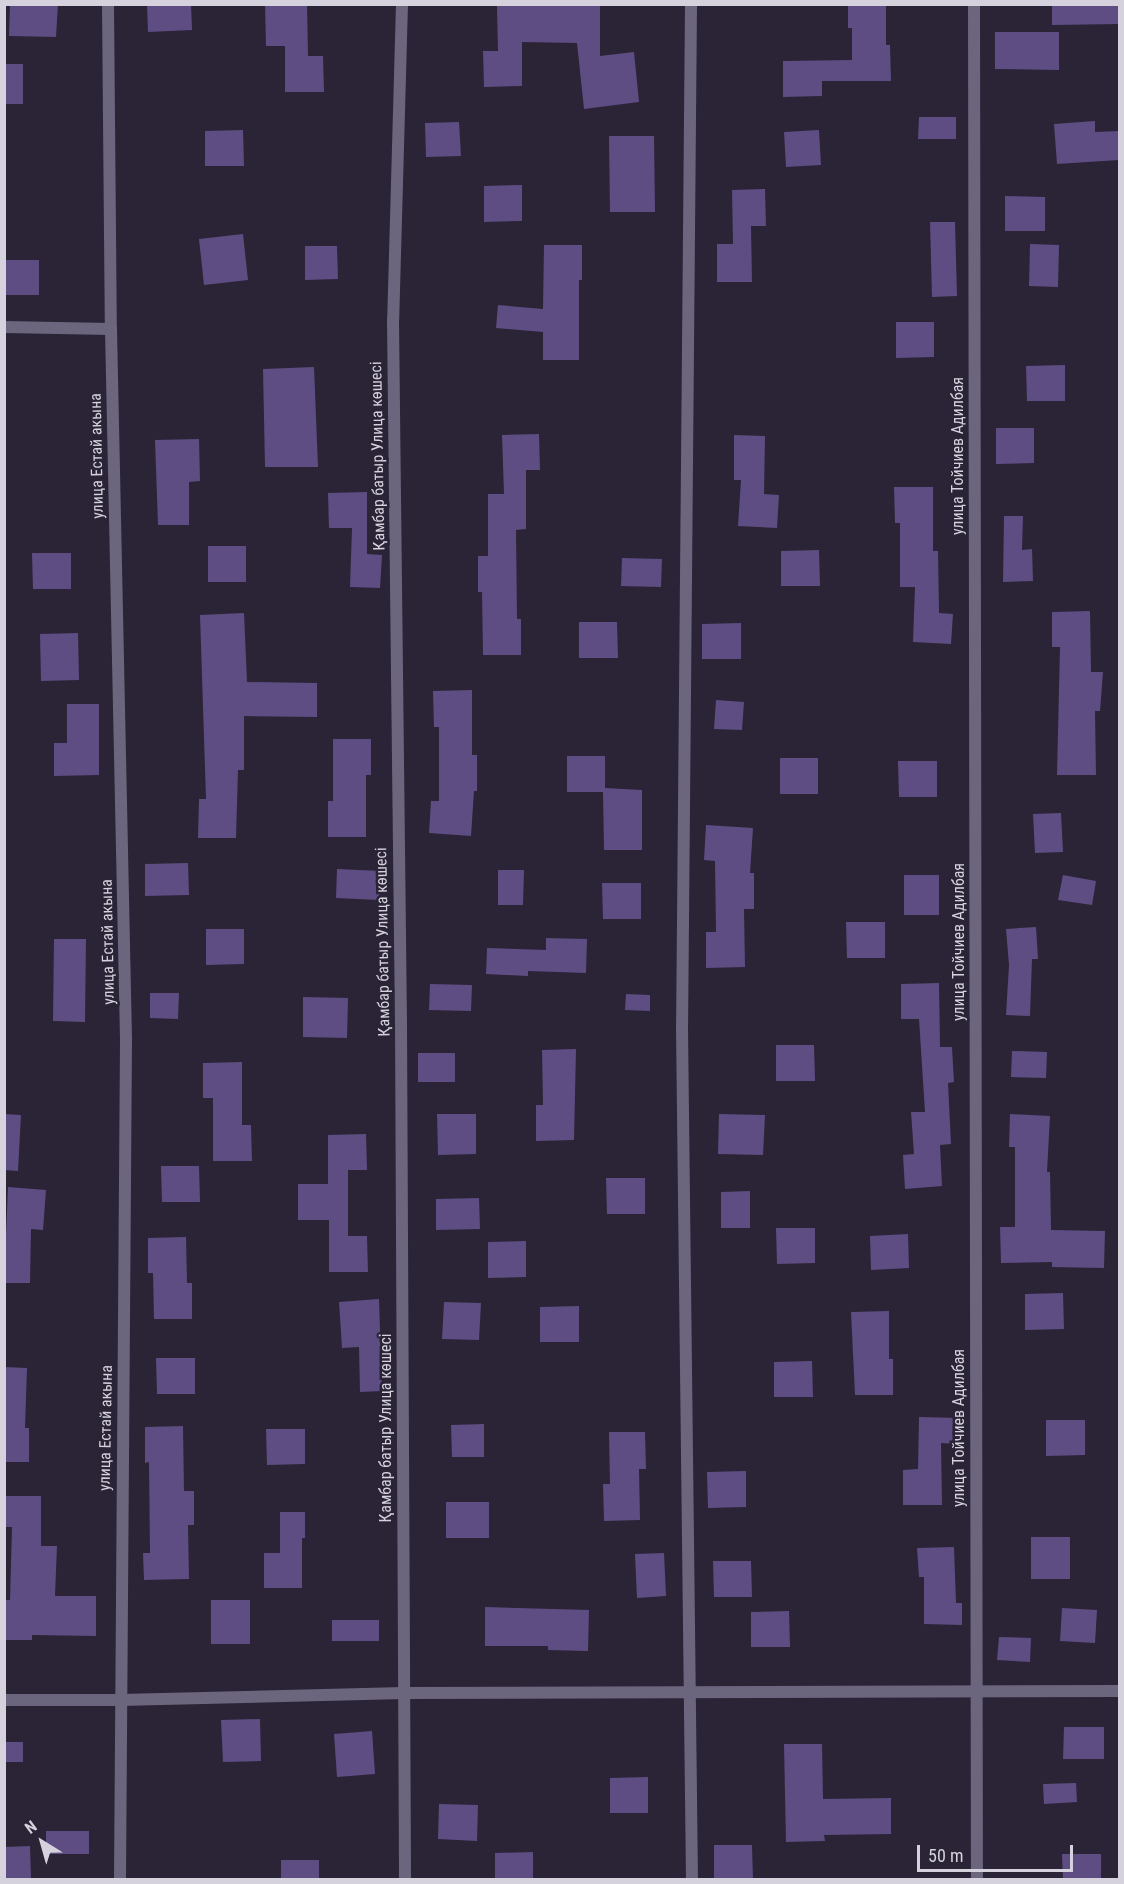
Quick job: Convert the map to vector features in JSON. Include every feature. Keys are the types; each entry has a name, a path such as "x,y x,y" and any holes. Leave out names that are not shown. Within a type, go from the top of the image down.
{"street":[{"name":"улица Естай акына","path":"108,4 111,329 126,1040 120,1880"},
{"name":"Қамбар батыр Улица көшесі","path":"402,4 393,320 405,1880"},
{"path":"691,4 682,1027 692,1880"},
{"name":"улица Тойчиев Адилбая","path":"974,4 977,1880"},
{"path":"4,327 111,329"},
{"path":"4,1700 120,1700 404,1692 1119,1691"}],"building":[{"path":"10,4 58,4 56,37 9,36"},
{"path":"147,4 191,4 192,30 148,32"},
{"path":"265,4 307,4 308,56 323,56 324,92 285,92 285,46 266,46"},
{"path":"848,4 886,4 886,45 890,45 891,81 822,81 822,96 783,97 783,61 852,60 852,28 848,28"},
{"path":"1052,4 1119,4 1119,24 1052,25"},
{"path":"497,6 600,6 600,56 634,52 639,102 584,109 577,43 522,42 522,86 484,87 483,51 498,51"},
{"path":"995,32 1059,32 1059,70 995,69"},
{"path":"4,64 23,64 23,104 4,104"},
{"path":"919,117 956,117 956,139 918,139"},
{"path":"1095,121 1095,132 1119,131 1119,160 1057,164 1054,124"},
{"path":"459,122 461,156 426,157 425,123"},
{"path":"243,130 244,166 205,166 205,131"},
{"path":"819,130 821,165 786,167 784,132"},
{"path":"609,136 654,136 655,212 610,212"},
{"path":"522,185 522,221 484,222 484,186"},
{"path":"765,189 766,226 751,226 752,282 717,282 717,244 733,244 732,190"},
{"path":"1005,196 1045,197 1045,231 1005,231"},
{"path":"930,222 955,222 957,296 932,297"},
{"path":"243,234 248,280 204,285 199,239"},
{"path":"1030,244 1059,245 1058,287 1029,286"},
{"path":"544,245 582,245 582,280 579,280 579,360 543,360 543,332 496,328 498,305 543,309"},
{"path":"305,246 337,246 338,279 305,280"},
{"path":"4,260 39,260 39,295 4,295"},
{"path":"896,322 934,322 934,357 896,358"},
{"path":"1065,365 1065,401 1027,401 1026,366"},
{"path":"314,367 318,467 265,467 263,369"},
{"path":"996,428 1034,428 1034,463 996,464"},
{"path":"539,434 540,470 526,470 526,529 516,530 517,619 521,619 521,655 483,655 482,592 478,592 478,556 488,556 488,494 504,494 502,435"},
{"path":"734,435 765,436 764,494 779,495 777,528 738,526 741,480 734,480"},
{"path":"199,439 200,481 189,482 189,525 158,525 155,440"},
{"path":"894,487 933,487 933,551 938,551 939,613 953,614 951,644 913,642 915,587 900,587 900,523 895,523"},
{"path":"367,492 367,554 382,555 380,588 350,587 352,528 329,528 328,493"},
{"path":"1004,516 1023,516 1022,550 1032,549 1033,581 1003,582"},
{"path":"208,546 246,546 246,582 208,582"},
{"path":"819,550 820,586 781,586 781,551"},
{"path":"32,553 71,553 71,589 33,589"},
{"path":"622,558 662,559 661,587 621,586"},
{"path":"1090,611 1091,672 1103,672 1100,711 1095,711 1096,775 1057,775 1060,647 1052,647 1052,612"},
{"path":"244,613 247,682 317,683 317,717 244,716 244,770 238,770 236,838 198,838 199,799 206,799 200,615"},
{"path":"579,622 617,622 618,658 579,658"},
{"path":"741,623 741,659 702,659 702,624"},
{"path":"78,633 79,680 41,681 40,634"},
{"path":"472,690 472,755 477,755 477,791 474,791 471,836 429,833 431,801 439,801 439,727 434,727 433,691"},
{"path":"716,700 744,702 742,730 714,729"},
{"path":"67,704 99,704 99,775 54,776 54,743 67,743"},
{"path":"333,739 371,739 371,775 366,775 366,837 328,837 328,801 333,801"},
{"path":"567,756 605,756 605,788 642,790 642,850 604,850 603,792 567,792"},
{"path":"780,758 818,758 818,794 780,794"},
{"path":"898,761 937,761 937,797 899,797"},
{"path":"1061,813 1063,852 1035,853 1033,814"},
{"path":"706,825 753,828 750,873 754,873 754,909 744,909 745,967 706,968 706,932 716,932 715,861 704,860"},
{"path":"188,863 189,895 145,896 145,864"},
{"path":"337,869 381,871 379,900 336,898"},
{"path":"498,870 524,870 523,905 498,905"},
{"path":"904,875 939,875 939,915 904,915"},
{"path":"1063,875 1096,881 1092,905 1058,900"},
{"path":"602,883 641,883 641,919 603,919"},
{"path":"846,922 885,922 885,958 847,958"},
{"path":"1036,927 1038,959 1032,959 1030,1016 1006,1015 1009,965 1006,929"},
{"path":"206,929 244,929 244,964 206,965"},
{"path":"546,938 587,939 586,973 528,971 528,976 486,974 487,948 546,950"},
{"path":"54,939 86,939 85,1022 53,1021"},
{"path":"939,983 940,1047 952,1047 954,1082 948,1083 951,1144 940,1145 942,1186 905,1189 903,1155 914,1154 911,1112 925,1112 919,1019 901,1019 901,984"},
{"path":"430,984 472,985 471,1011 429,1010"},
{"path":"150,993 179,993 178,1019 150,1018"},
{"path":"626,994 650,995 650,1011 625,1010"},
{"path":"303,997 348,998 347,1038 303,1037"},
{"path":"776,1045 814,1045 815,1081 776,1081"},
{"path":"576,1049 574,1140 536,1141 536,1105 543,1105 542,1050"},
{"path":"1012,1051 1047,1052 1046,1078 1011,1077"},
{"path":"418,1053 455,1053 455,1082 418,1082"},
{"path":"242,1062 242,1125 251,1125 252,1161 213,1161 213,1098 203,1098 203,1063"},
{"path":"4,1114 21,1115 18,1171 4,1170"},
{"path":"437,1114 476,1114 476,1154 438,1155"},
{"path":"719,1114 765,1115 763,1155 718,1154"},
{"path":"1010,1114 1050,1116 1047,1172 1050,1172 1051,1230 1105,1231 1104,1268 1052,1267 1052,1262 1001,1263 1000,1227 1015,1227 1015,1147 1009,1147"},
{"path":"366,1134 367,1170 348,1170 348,1236 367,1236 368,1272 329,1272 329,1220 298,1220 298,1184 328,1184 328,1135"},
{"path":"161,1166 199,1166 200,1202 162,1202"},
{"path":"606,1178 645,1178 645,1214 607,1214"},
{"path":"8,1187 46,1190 43,1230 31,1229 30,1283 4,1283"},
{"path":"750,1191 750,1228 721,1228 721,1192"},
{"path":"479,1198 480,1229 436,1230 436,1199"},
{"path":"776,1228 815,1228 815,1263 777,1264"},
{"path":"908,1234 909,1268 871,1270 870,1236"},
{"path":"186,1237 187,1283 192,1283 192,1319 154,1319 153,1273 148,1273 148,1238"},
{"path":"526,1241 526,1277 488,1278 488,1242"},
{"path":"1063,1293 1064,1329 1025,1330 1025,1294"},
{"path":"379,1299 382,1391 360,1392 359,1347 342,1348 339,1302"},
{"path":"444,1302 481,1303 479,1340 442,1339"},
{"path":"579,1306 579,1342 540,1342 540,1307"},
{"path":"889,1311 889,1359 893,1359 893,1395 855,1395 851,1312"},
{"path":"156,1358 195,1358 195,1394 157,1394"},
{"path":"812,1361 813,1397 774,1397 774,1362"},
{"path":"4,1367 27,1368 25,1428 29,1428 29,1462 4,1462"},
{"path":"919,1417 959,1418 958,1444 941,1443 942,1505 903,1505 903,1470 918,1469"},
{"path":"1046,1420 1085,1420 1085,1455 1046,1456"},
{"path":"484,1424 484,1457 452,1457 451,1425"},
{"path":"183,1426 184,1491 194,1491 194,1525 188,1525 189,1579 144,1580 143,1553 150,1553 149,1462 145,1463 145,1427"},
{"path":"266,1429 305,1429 305,1464 267,1465"},
{"path":"609,1432 645,1432 646,1469 639,1469 640,1520 604,1521 603,1484 610,1484"},
{"path":"746,1471 746,1507 708,1508 707,1472"},
{"path":"4,1496 41,1496 41,1546 57,1546 55,1596 96,1596 96,1636 32,1635 32,1640 4,1640 4,1600 10,1600 12,1527 4,1527"},
{"path":"446,1502 489,1502 489,1538 446,1538"},
{"path":"280,1512 305,1512 305,1538 302,1538 302,1588 264,1588 264,1553 280,1553"},
{"path":"1031,1537 1070,1537 1070,1579 1031,1579"},
{"path":"954,1547 956,1603 962,1603 962,1625 924,1624 924,1577 919,1577 917,1548"},
{"path":"664,1553 666,1596 637,1598 635,1554"},
{"path":"713,1561 751,1561 752,1597 714,1597"},
{"path":"211,1600 250,1600 250,1644 211,1644"},
{"path":"485,1607 589,1610 588,1651 548,1650 548,1646 485,1646"},
{"path":"1062,1608 1097,1610 1095,1643 1060,1641"},
{"path":"789,1611 790,1647 751,1647 751,1612"},
{"path":"332,1620 379,1620 379,1641 332,1641"},
{"path":"999,1637 1031,1638 1030,1662 997,1660"},
{"path":"260,1719 261,1761 223,1762 221,1720"},
{"path":"1064,1727 1104,1727 1104,1759 1063,1759"},
{"path":"372,1731 375,1774 337,1777 334,1734"},
{"path":"4,1742 23,1742 23,1762 4,1762"},
{"path":"784,1744 822,1744 823,1799 891,1798 891,1834 824,1835 825,1841 786,1842"},
{"path":"648,1777 648,1813 610,1813 610,1778"},
{"path":"1076,1783 1077,1802 1044,1804 1043,1784"},
{"path":"439,1804 478,1805 477,1841 438,1839"},
{"path":"46,1831 89,1831 89,1854 46,1854"},
{"path":"714,1845 752,1845 753,1880 714,1880"},
{"path":"30,1846 31,1880 4,1880 4,1847"},
{"path":"533,1852 533,1880 495,1880 495,1853"},
{"path":"1062,1854 1101,1854 1101,1880 1063,1880"},
{"path":"281,1860 319,1860 319,1880 281,1880"}]}
